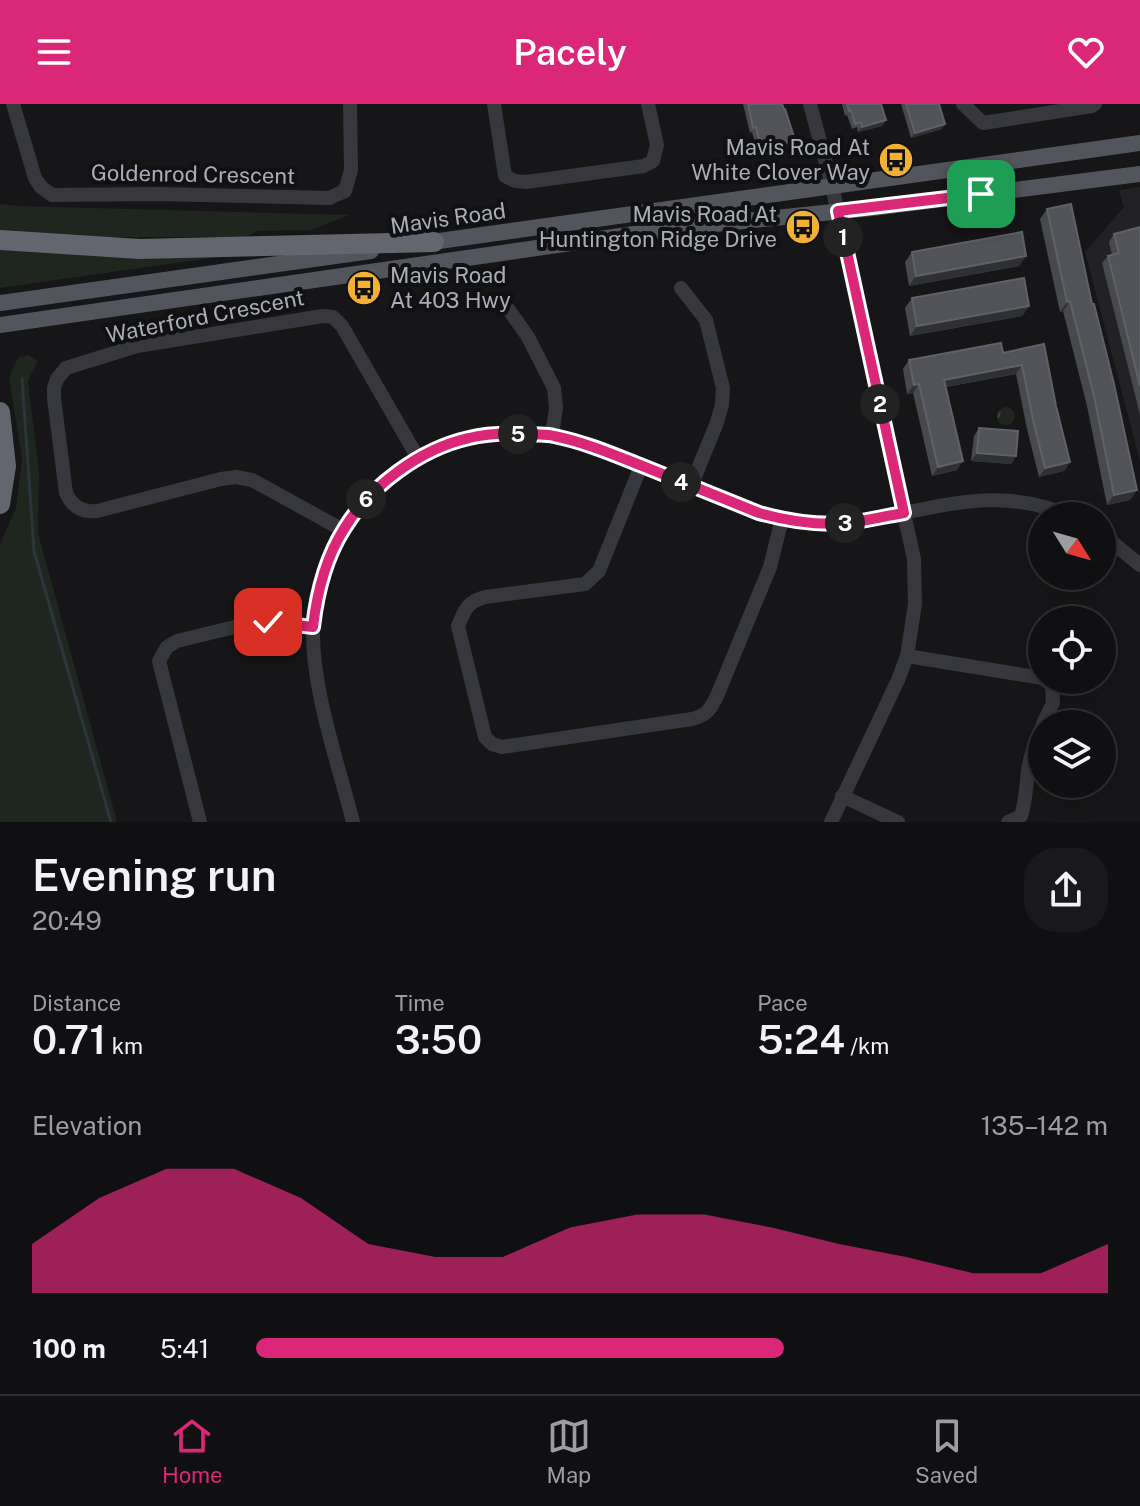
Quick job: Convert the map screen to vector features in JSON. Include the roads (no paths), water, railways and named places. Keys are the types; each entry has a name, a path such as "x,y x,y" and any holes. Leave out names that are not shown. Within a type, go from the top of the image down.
{"highway":[{"path":"0,240 140,249 434,242"},
{"path":"0,412 6,466 0,504"}],"main road":[{"name":"Mavis Road","path":"0,303 1140,143"},
{"name":"Mavis Road","path":"0,325 676,228 1140,174"}],"street":[{"name":"Goldenrod Crescent","path":"13,104 35,178 52,195 329,198 345,191 351,170 350,104"},
{"path":"494,104 505,176 526,182 644,166 653,161 657,145 648,104"},
{"path":"810,104 838,211 914,559 915,604 907,656 831,822"},
{"path":"963,104 983,123 1095,104"},
{"path":"681,288 706,320 723,388 716,425 691,486"},
{"path":"509,310 528,337 554,388 556,408 552,435"},
{"name":"Waterford Crescent","path":"343,530 252,480 236,477 97,511 79,509 70,502 66,493 54,398 57,379 66,368 137,346 323,316 333,317 342,326 418,458"},
{"path":"353,822 321,698 315,662 313,627 321,580 343,530 368,497 418,458 442,446 469,438 506,433 552,435 592,446 759,513 814,523 847,523 949,503 988,499 1028,504"},
{"path":"641,466 599,571 585,584 485,597 473,601 464,610 458,626 485,737 492,744 502,747 692,719 709,712 770,567 782,519"},
{"path":"1116,545 1140,565"},
{"path":"200,822 159,661 163,652 177,641 247,624 268,622 313,627"},
{"path":"907,656 1028,676"},
{"path":"1008,822 1021,816 1028,768"},
{"path":"842,796 898,822"}],"waterway":[{"path":"22,379 34,551 111,822"}],"place":[{"name":"Mavis Road At White Clover Way","path":"896,160"},
{"name":"Mavis Road At Huntington Ridge Drive","path":"803,227"},
{"name":"Mavis Road At 403 Hwy","path":"364,288"}]}
